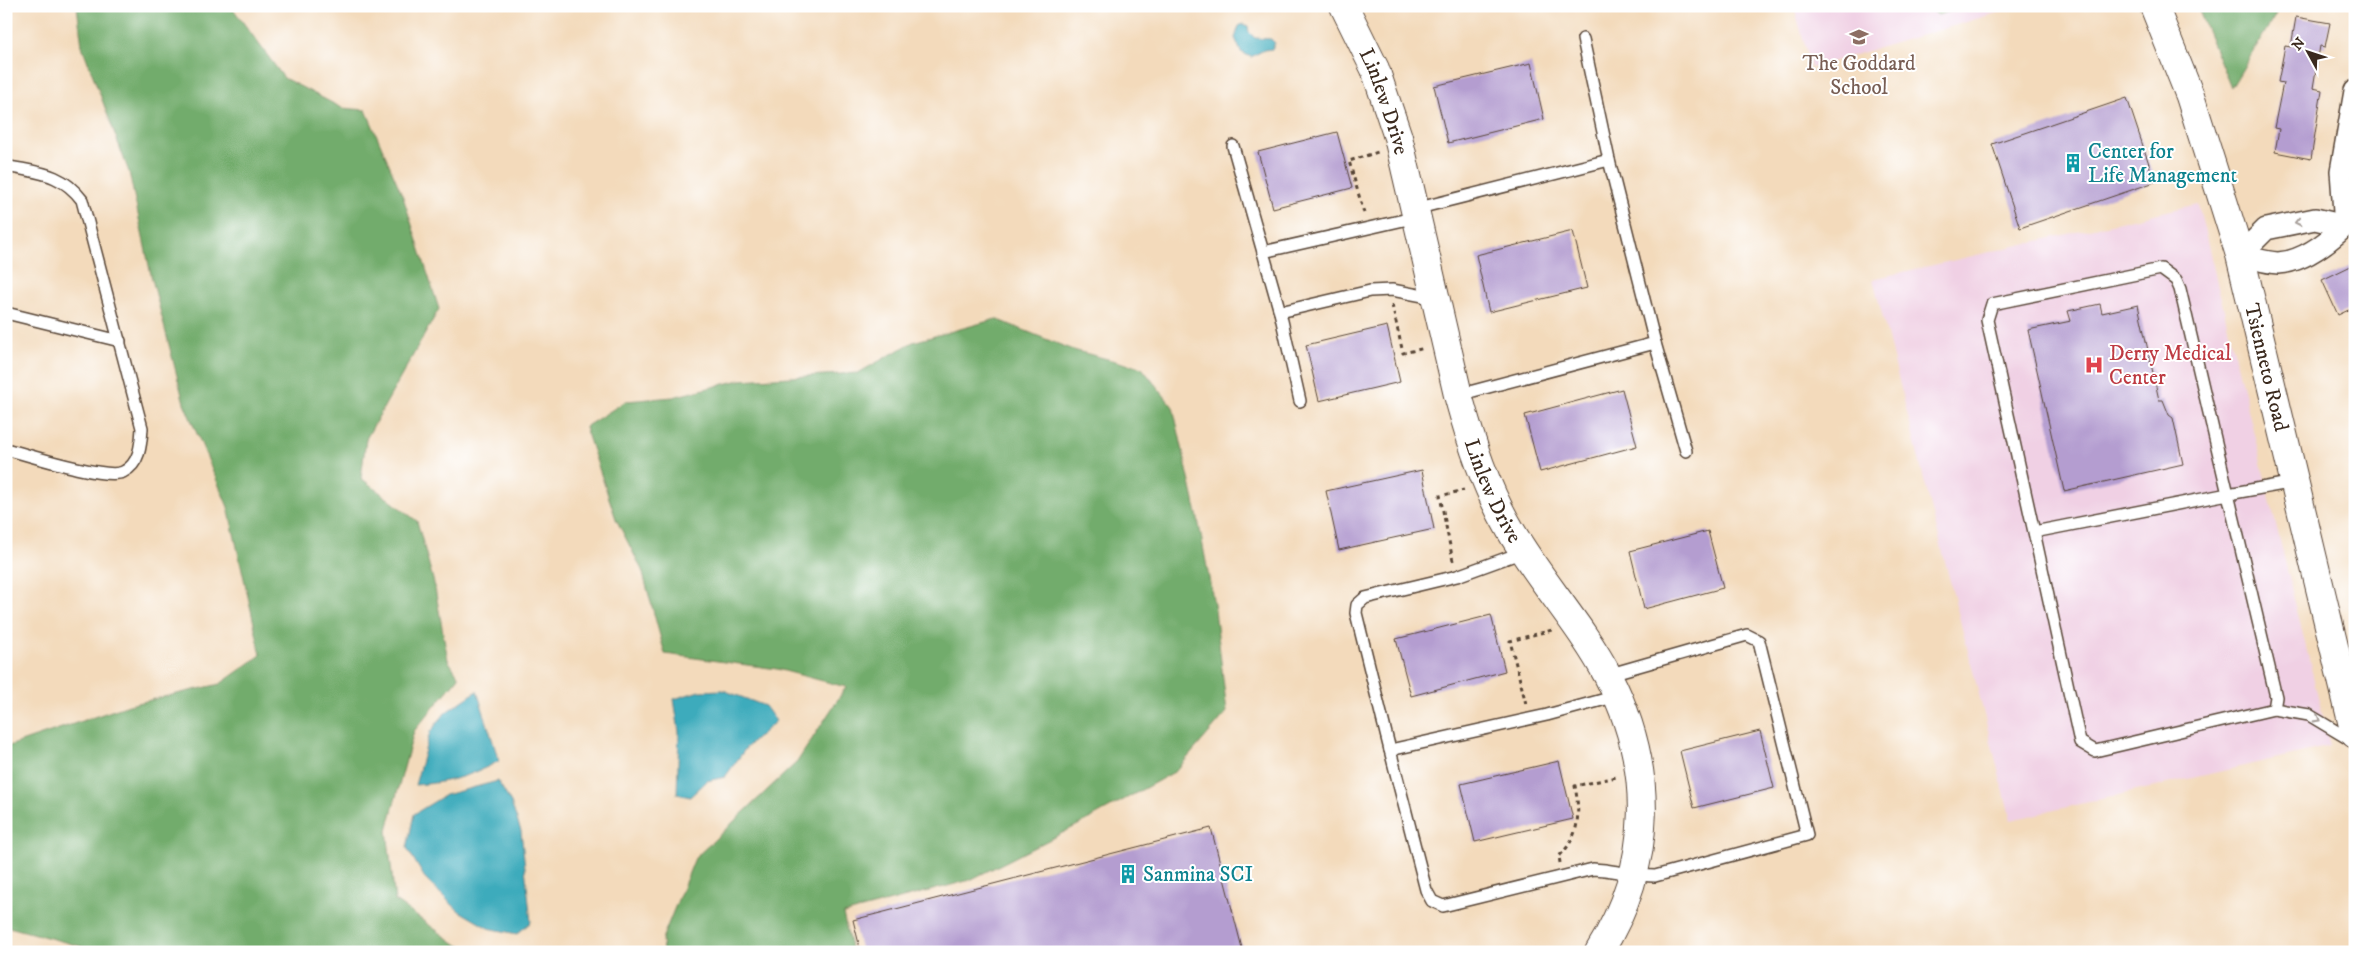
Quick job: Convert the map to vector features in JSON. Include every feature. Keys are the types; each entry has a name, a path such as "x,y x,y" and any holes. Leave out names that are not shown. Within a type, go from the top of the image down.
{"street":[{"name":"Tsienneto Road","path":"2154,6 2193,105 2240,255 2355,734"},
{"name":"Linlew Drive","path":"1350,8 1388,103 1398,137 1467,429 1488,486 1523,552 1612,685 1634,742 1641,772 1642,829 1634,876 1614,927 1599,952"},
{"path":"2350,225 2340,172 2355,91"},
{"path":"2240,255 2266,229 2315,219 2350,225"},
{"path":"2240,255 2278,263 2301,256 2331,239 2350,225"}],"lane":[{"path":"1583,39 1609,160 1655,343 1686,451"},
{"path":"1233,146 1280,312 1300,401"},
{"path":"1263,252 1368,228 1609,160"},
{"path":"6,166 54,176 71,185 82,200 142,428 141,445 135,461 123,472 105,474 6,449"},
{"path":"2274,709 2276,697 2180,289 2176,280 2161,269 1992,304 1987,320 2080,742 2095,751 2274,709 2309,715 2355,742"},
{"path":"1280,312 1370,291 1388,290 1436,299"},
{"path":"6,313 120,341"},
{"path":"1458,394 1655,343"},
{"path":"2034,532 2296,482"},
{"path":"1390,750 1530,719 1612,685 1747,635 1760,641 1807,835 1655,876 1634,876 1609,870 1593,869 1443,906 1432,901 1426,890 1390,750 1356,614 1357,604 1365,598 1457,576 1523,552"}],"path":[{"path":"1368,228 1349,161 1386,150"},
{"path":"1388,290 1403,353 1433,346"},
{"path":"1457,576 1440,496 1466,490"},
{"path":"1530,719 1510,641 1560,628"},
{"path":"1563,877 1558,856 1573,837 1578,822 1579,809 1575,786 1625,776"}],"shaded area":[{"name":"The Goddard School","path":"1794,6 2020,6 1811,68"},
{"path":"2198,204 2330,746 2011,820 1873,279"}],"green space":[{"path":"77,6 231,6 284,78 342,108 366,110 403,197 439,309 366,439 361,478 417,521 434,583 448,660 459,677 414,731 387,830 395,901 456,944 474,952 95,952 87,948 9,927 6,924 6,840 9,838 6,834 6,747 129,705 220,684 261,655 228,507 184,403 151,275 129,172 82,46"},
{"path":"1926,6 1968,6 1938,15"},
{"path":"2197,6 2281,6 2231,88"},
{"path":"996,319 1073,350 1142,368 1173,407 1197,514 1215,610 1227,712 1176,771 1078,825 970,880 843,914 852,952 663,952 662,939 695,858 797,762 846,687 777,669 665,654 642,570 616,519 585,427 626,401 673,397 740,380 858,373 913,342"}],"water":[{"path":"1243,24 1248,26 1249,32 1255,38 1271,39 1275,43 1272,49 1264,50 1251,57 1241,52 1235,38 1239,26"},
{"path":"723,690 765,706 776,721 746,748 725,777 707,781 690,797 677,794 679,732 674,699 699,691"},
{"path":"477,691 499,761 459,778 415,785 430,732 446,712"},
{"path":"498,781 511,803 521,831 531,922 517,934 488,928 459,911 426,880 407,848 414,814 445,795"}],"building":[{"path":"2296,17 2330,23 2325,47 2320,46 2313,88 2322,90 2311,159 2275,152 2279,129 2274,128 2283,83 2278,82 2285,46 2291,47"},
{"path":"1531,63 1544,119 1448,143 1434,86"},
{"name":"Center for Life Management","path":"2127,98 2155,182 2020,228 1992,144"},
{"path":"1337,132 1352,188 1273,208 1258,152"},
{"path":"1573,231 1587,288 1489,312 1476,255"},
{"path":"2355,264 2355,307 2338,315 2322,280"},
{"name":"Derry Medical Center","path":"2100,304 2102,313 2138,305 2159,400 2163,400 2169,415 2173,418 2183,464 2064,491 2028,330 2071,321 2068,311"},
{"path":"1387,326 1400,382 1319,401 1306,345"},
{"path":"1622,389 1637,446 1540,472 1525,415"},
{"path":"1422,470 1434,529 1339,550 1326,491"},
{"path":"1708,531 1723,588 1644,609 1630,551"},
{"path":"1491,615 1505,671 1411,696 1396,639"},
{"path":"1760,731 1774,788 1694,808 1680,751"},
{"path":"1559,761 1573,819 1475,842 1461,784"},
{"name":"Sanmina SCI","path":"1211,828 1243,952 861,952 853,920"}],"place":[{"name":"The Goddard School","path":"1859,37"},
{"name":"Center for Life Management","path":"2073,163"},
{"name":"Derry Medical Center","path":"2094,365"},
{"name":"Sanmina SCI","path":"1128,874"}]}
